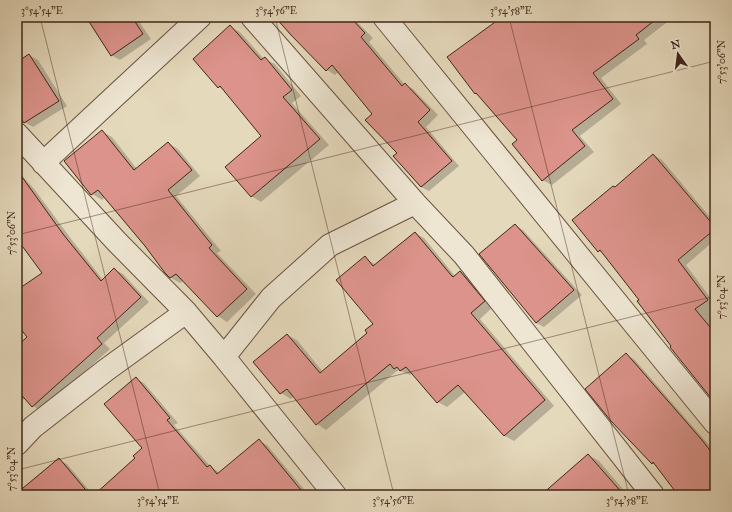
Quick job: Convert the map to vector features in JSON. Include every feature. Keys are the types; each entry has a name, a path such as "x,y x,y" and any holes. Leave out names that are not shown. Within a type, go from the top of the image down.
{"street":[{"path":"42,163 200,17"},
{"path":"252,17 415,203 464,256 653,495"},
{"path":"385,17 715,423"},
{"path":"17,134 42,163 186,312 335,495"},
{"path":"224,357 271,298 330,245 415,203"},
{"path":"17,444 33,427 106,370 186,312"}],"building":[{"path":"86,17 132,17 143,34 111,56"},
{"path":"275,17 350,17 365,33 361,37 402,86 405,83 430,110 418,122 452,161 421,187 393,156 397,153 365,120 372,114 332,65 326,71"},
{"path":"502,17 659,17 636,35 639,39 593,73 613,99 572,130 585,146 542,181 512,144 517,140 476,93 475,94 447,57"},
{"path":"230,25 261,60 265,57 292,90 283,97 320,139 251,197 225,167 261,136 220,86 218,88 193,59"},
{"path":"29,54 59,101 24,123 17,112 17,62"},
{"path":"102,130 134,170 168,142 192,170 168,190 212,245 209,248 247,289 217,317 176,274 170,278 165,273 145,246 98,190 91,195 64,161"},
{"path":"653,154 715,227 715,229 678,260 708,300 695,309 715,333 715,403 670,347 671,346 637,301 639,300 600,250 598,252 572,220 613,186 615,187"},
{"path":"17,170 63,234 101,281 114,268 141,297 97,338 102,344 32,407 17,390 17,346 27,337 17,324 17,290 42,273 17,239"},
{"path":"515,224 574,290 536,323 479,254"},
{"path":"415,232 453,277 460,271 485,301 471,313 545,400 504,436 458,385 437,403 406,367 400,371 397,367 394,369 390,364 316,425 287,389 280,394 253,362 287,334 320,373 367,333 365,330 373,324 336,280 365,256 373,266"},
{"path":"626,353 715,457 715,495 678,495 653,462 652,464 611,421 585,389"},
{"path":"136,377 170,418 167,420 207,467 210,465 217,474 259,439 305,495 94,495 135,458 133,456 142,448 104,404"},
{"path":"588,454 624,495 541,495"},
{"path":"59,458 90,495 17,495 17,493"}]}
